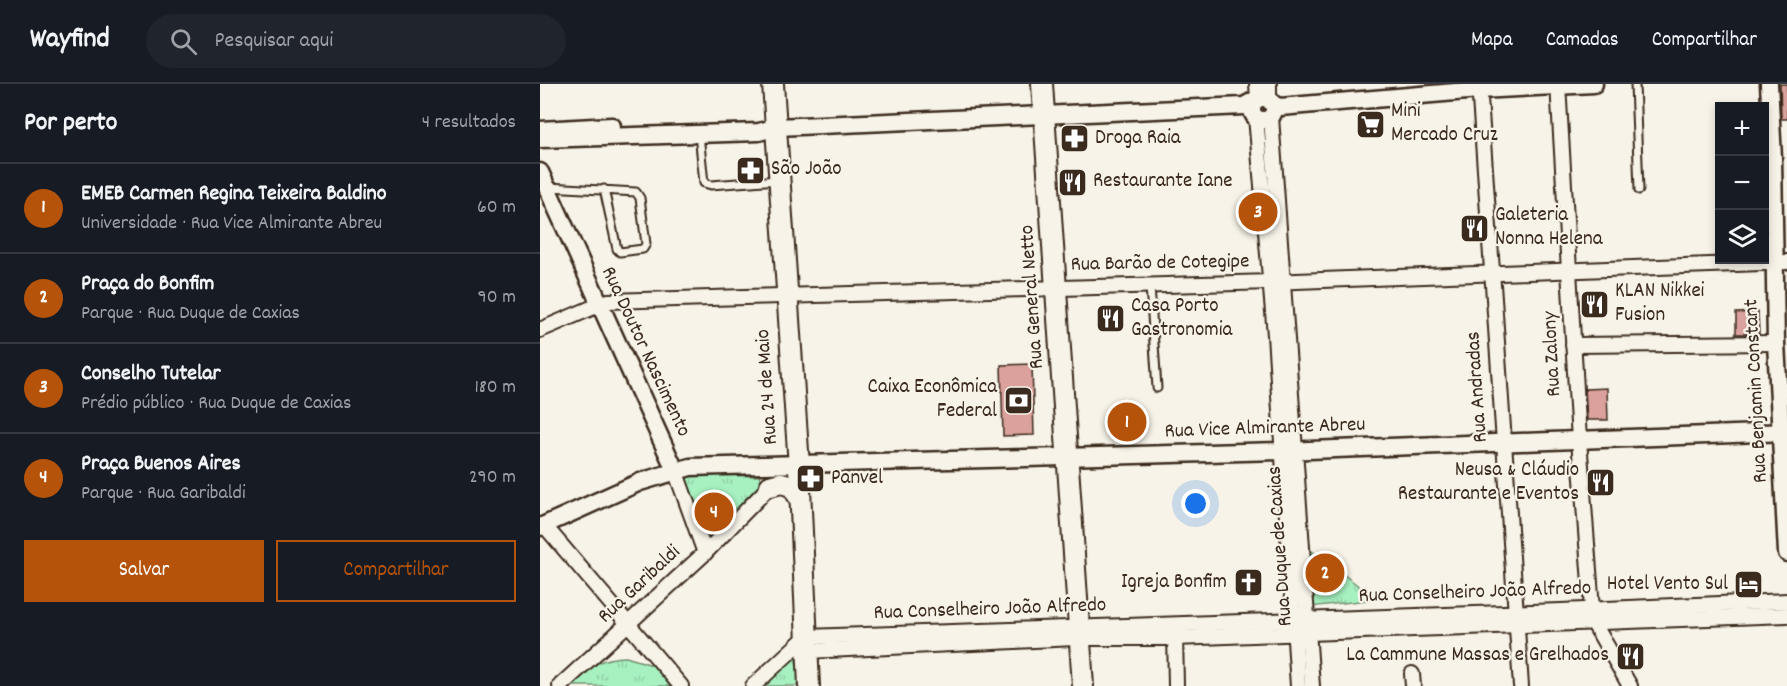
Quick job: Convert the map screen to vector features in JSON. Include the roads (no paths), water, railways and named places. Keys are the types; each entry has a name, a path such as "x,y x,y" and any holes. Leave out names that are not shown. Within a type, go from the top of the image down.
{"main road":[{"name":"Rua 24 de Maio","path":"774,84 786,296 799,466 809,686"},
{"name":"Rua General Netto","path":"1041,84 1069,458 1083,686"},
{"path":"770,486 781,483 792,486 800,499"}],"street":[{"path":"540,139 759,132 777,127 1263,104 1479,87 1594,84"},
{"name":"Rua Benjamin Constant","path":"1769,84 1780,263 1776,344 1784,433 1787,553"},
{"name":"Rua Zalony","path":"1558,85 1579,440 1593,616"},
{"name":"Rua Andradas","path":"1479,87 1490,274 1521,686"},
{"name":"Rua Duque de Caxias","path":"1263,104 1301,626 1298,686"},
{"path":"540,130 756,122 777,127"},
{"name":"Rua Doutor Nascimento","path":"543,180 675,470 705,553"},
{"name":"Rua Barão de Cotegipe","path":"540,330 608,301 1277,282 1780,263"},
{"path":"1573,345 1776,344"},
{"name":"Rua Vice Almirante Abreu","path":"542,526 675,470 1784,433"},
{"path":"752,466 768,472 770,486"},
{"name":"Rua Garibaldi","path":"560,686 705,553 770,486"},
{"path":"542,526 681,686"},
{"name":"Rua Conselheiro João Alfredo","path":"1738,610 1787,601"},
{"name":"Rua Conselheiro João Alfredo","path":"807,644 1738,610 1787,615"},
{"path":"1593,616 1630,686"},
{"name":"Rua Duque de Caxias","path":"1301,626 1312,686"},
{"path":"1175,632 1176,686"},
{"path":"753,686 807,644"}],"lane":[{"path":"1635,84 1639,190"},
{"path":"699,134 704,183 711,185 780,180"},
{"path":"543,180 638,194 646,244 643,249 620,252 617,249 604,189"},
{"path":"1150,286 1157,388"}],"place":[{"name":"Mini Mercado Cruz","path":"1370,124"},
{"name":"Droga Raia","path":"1074,139"},
{"name":"São João","path":"750,170"},
{"name":"Restaurante Iane","path":"1072,182"},
{"name":"Conselho Tutelar","path":"1258,212"},
{"name":"Galeteria Nonna Helena","path":"1474,228"},
{"name":"KLAN Nikkei Fusion","path":"1594,304"},
{"name":"Casa Porto Gastronomia","path":"1110,319"},
{"name":"Caixa Econômica Federal","path":"1018,400"},
{"name":"EMEB Carmen Regina Teixeira Baldino","path":"1127,422"},
{"name":"Panvel","path":"810,479"},
{"name":"Neusa & Cláudio Restaurante e Eventos","path":"1600,483"},
{"name":"Praça Buenos Aires","path":"714,512"},
{"name":"Praça do Bonfim","path":"1325,573"},
{"name":"Igreja Bonfim","path":"1248,583"},
{"name":"Hotel Vento Sul","path":"1749,585"},
{"name":"La Cammune Massas e Grelhados","path":"1630,656"}]}
